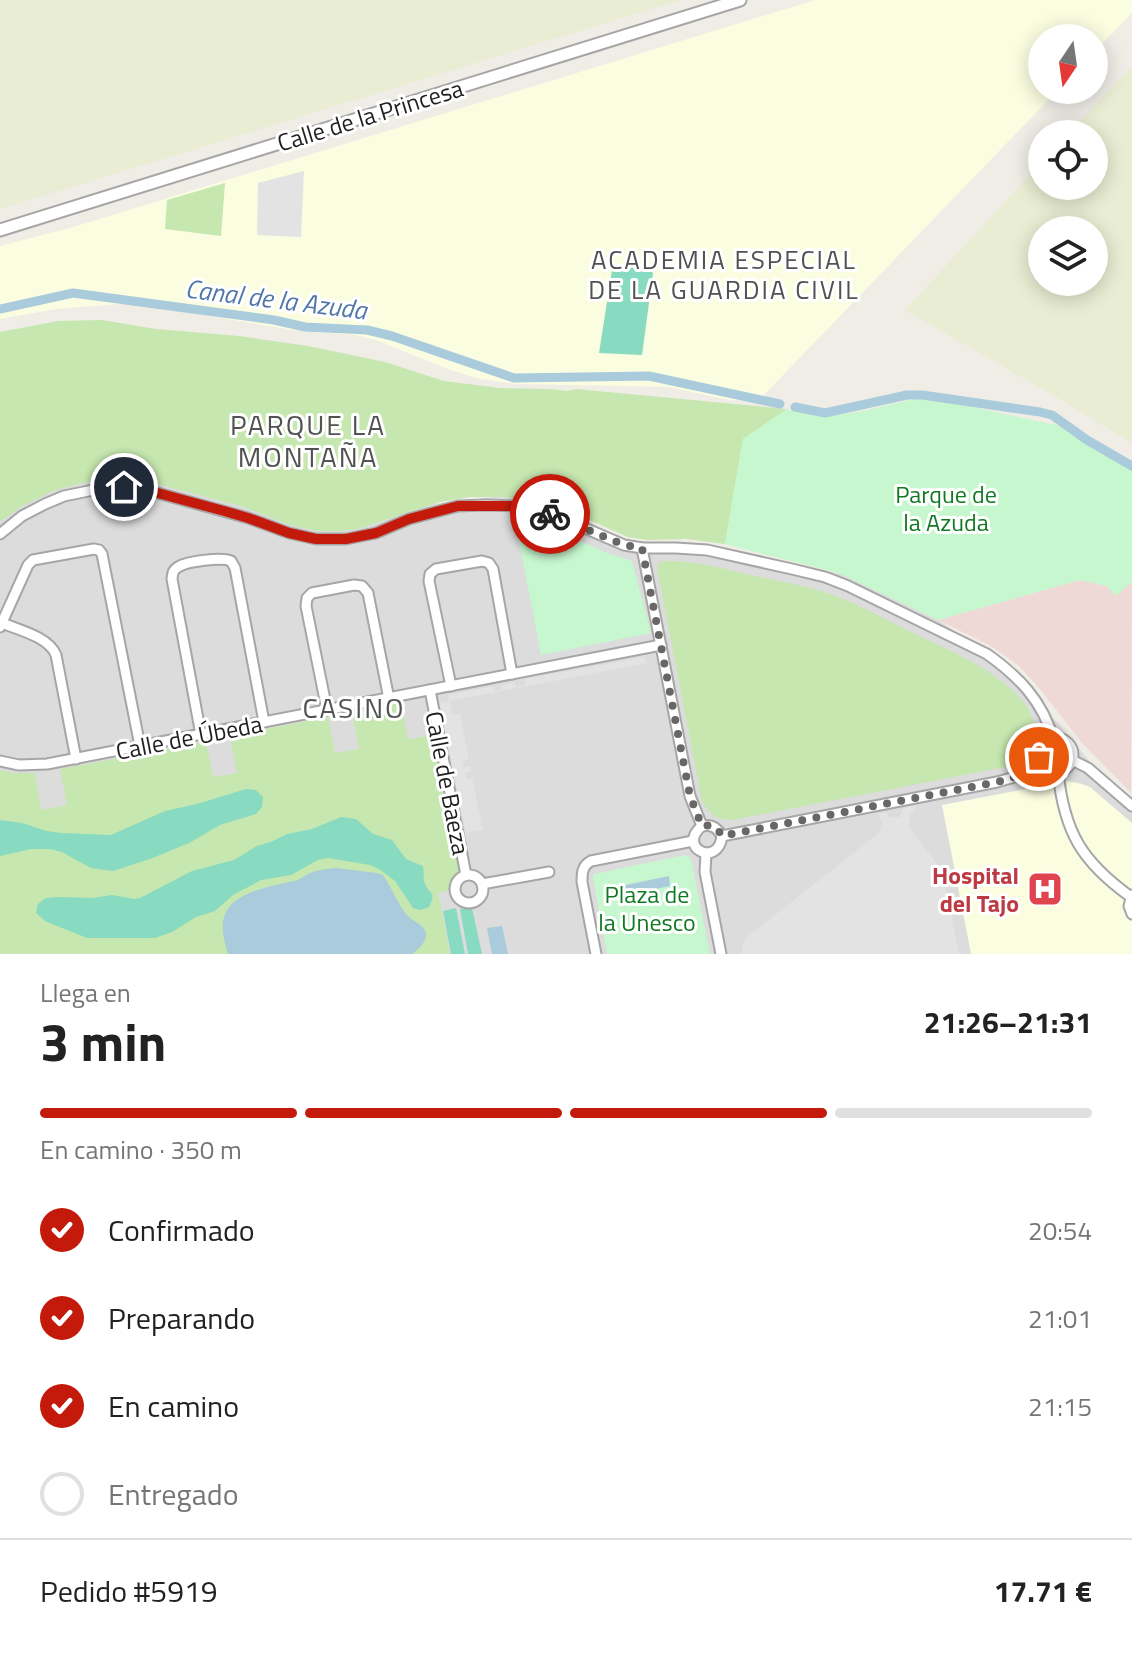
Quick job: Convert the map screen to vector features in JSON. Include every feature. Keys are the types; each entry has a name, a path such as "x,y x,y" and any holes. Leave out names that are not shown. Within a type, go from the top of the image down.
{"street":[{"name":"Calle de la Princesa","path":"0,230 740,0"},
{"path":"0,534 22,516 64,496 92,489 124,487 154,492 316,539 346,539 376,533 409,519 458,506 514,506 550,513 624,545 707,550 803,572 848,586 987,654 1006,667 1021,681 1044,713 1053,739"},
{"path":"642,548 690,796 702,826"},
{"path":"76,759 53,647 1,625 33,560 94,549 102,554 140,746"},
{"path":"201,735 172,579 173,571 179,566 224,558 231,561 235,568 264,722"},
{"path":"451,686 429,581 430,574 436,569 482,561 489,563 493,569 512,674"},
{"path":"327,710 306,606 307,598 312,593 340,588 362,586 368,593 389,699"},
{"name":"Calle de Úbeda","path":"0,761 19,765 76,759 661,645"},
{"name":"Calle de Baeza","path":"430,690 466,875"},
{"path":"1053,739 1062,740 1072,750 1072,760 1067,768 1052,772 1042,766 1039,752 1044,743 1053,739"},
{"path":"1072,760 1088,768 1132,806"},
{"path":"722,836 966,788 1022,775 1042,766"},
{"path":"1058,772 1062,805 1074,838 1104,876 1131,896 1129,906 1132,914"},
{"path":"712,825 722,836 714,852 697,849 693,841 695,832 702,826 712,825"},
{"path":"596,954 582,882 586,864 693,841"},
{"path":"706,853 705,872 721,954"},
{"name":"Calle de Baeza","path":"482,884 549,872"},
{"name":"Calle de Baeza","path":"466,875 475,876 482,884 481,896 471,903 460,900 455,892 457,880 466,875"}],"shaded area":[{"path":"0,0 681,0 0,209"},
{"path":"815,0 1132,0 1132,13 1108,38 1108,24 1028,24 1028,104 1044,104 759,400 730,400 668,387 518,384 480,379 356,335 299,331 133,303 56,309 0,319 0,246 70,228"},
{"path":"1132,66 1132,443 905,310 1028,177 1028,200 1108,200 1108,120 1081,120 1096,104 1108,104 1108,92"},
{"path":"304,171 301,237 257,235 258,183"},
{"path":"117,465 376,511 518,494 638,544 710,547 856,577 938,620 1014,671 1132,812 1132,954 0,954 0,515 40,484"},
{"path":"1080,580 1107,586 1116,595 1132,582 1131,793 1082,743 1018,665 991,646 938,620"},
{"path":"644,657 646,663 450,701 452,715 460,714 469,759 463,761 464,767 470,766 471,771 465,773 467,779 472,778 483,830 466,833 439,703 449,701 448,695 493,686 494,691 502,689 501,685 514,682 516,687 526,685 525,679"},
{"name":"Hospital del Tajo","path":"1067,781 1090,787 1132,823 1132,954 971,954 942,805"},
{"path":"917,806 910,815 909,827 942,871 959,954 742,954 746,938 880,832 882,823 878,814 886,812 890,818 900,817 903,808"}],"green space":[{"path":"225,183 221,236 165,229 167,200"},
{"path":"613,264 651,270 653,273 642,355 599,353"},
{"path":"102,320 308,346 385,362 444,381 500,388 576,389 787,409 743,439 725,544 628,537 560,507 500,497 470,497 440,502 362,528 317,531 292,526 244,507 157,484 121,479 91,481 55,490 22,506 0,522 0,332 58,321"},
{"name":"Parque de la Azuda","path":"915,399 958,404 1060,426 1132,470 1132,582 1116,596 1107,586 1080,580 938,620 838,573 725,544 743,439 787,409 822,417"},
{"path":"515,520 556,530 632,561 651,633 541,655"},
{"path":"659,563 710,566 818,590 859,606 968,660 989,672 1024,702 1033,720 1034,738 1030,748 1020,760 1005,767 732,820 718,817 702,801 657,568"},
{"path":"401,703 408,739 433,735 459,869 451,880 450,890 438,893 450,954 0,954 0,770 35,773 41,810 67,805 60,769 206,741 213,777 237,773 230,736 328,717 335,753 359,749 352,712"},
{"path":"246,789 256,790 263,797 262,807 256,814 220,825 189,843 113,871 91,868 50,849 31,849 0,856 0,820 46,831 111,835 165,811"},
{"path":"341,817 356,819 373,834 392,840 406,859 423,866 424,882 432,896 429,907 421,910 413,908 395,881 379,869 328,858 291,875 261,880 233,895 215,911 155,938 87,938 45,921 36,913 38,904 46,898 112,895 140,898 192,871 234,860 257,846"},
{"name":"Plaza de la Unesco","path":"685,855 691,859 710,954 607,954 594,874"},
{"path":"456,908 465,954 451,954 443,911"},
{"path":"472,908 482,954 468,954 460,909"}],"water":[{"path":"335,868 383,875 403,910 425,930 425,939 419,948 412,954 228,954 223,923 232,904 262,889"},
{"path":"669,876 670,886 623,896 621,886"},
{"path":"502,926 508,954 492,954 487,928"}],"waterway":[{"name":"Canal de la Azuda","path":"0,309 73,293 274,320 305,327 367,330 514,378 649,376 780,404"},
{"name":"Canal de la Azuda","path":"795,407 825,413 907,395 922,395 1040,412 1052,415 1132,466"}],"way so far":[{"path":"550,514 613,541 642,548 690,796 702,826 712,825 722,836 997,782 1042,766 1039,757"}],"place":[{"name":"Hospital del Tajo","path":"1045,889"}],"district":[{"name":"ACADEMIA ESPECIAL DE LA GUARDIA CIVIL","path":"724,274"},
{"name":"PARQUE LA MONTAÑA","path":"308,440"},
{"name":"CASINO","path":"354,707"}],"route":[{"path":"124,487 154,492 316,539 346,539 376,533 409,519 458,506 514,506 550,514"}]}
